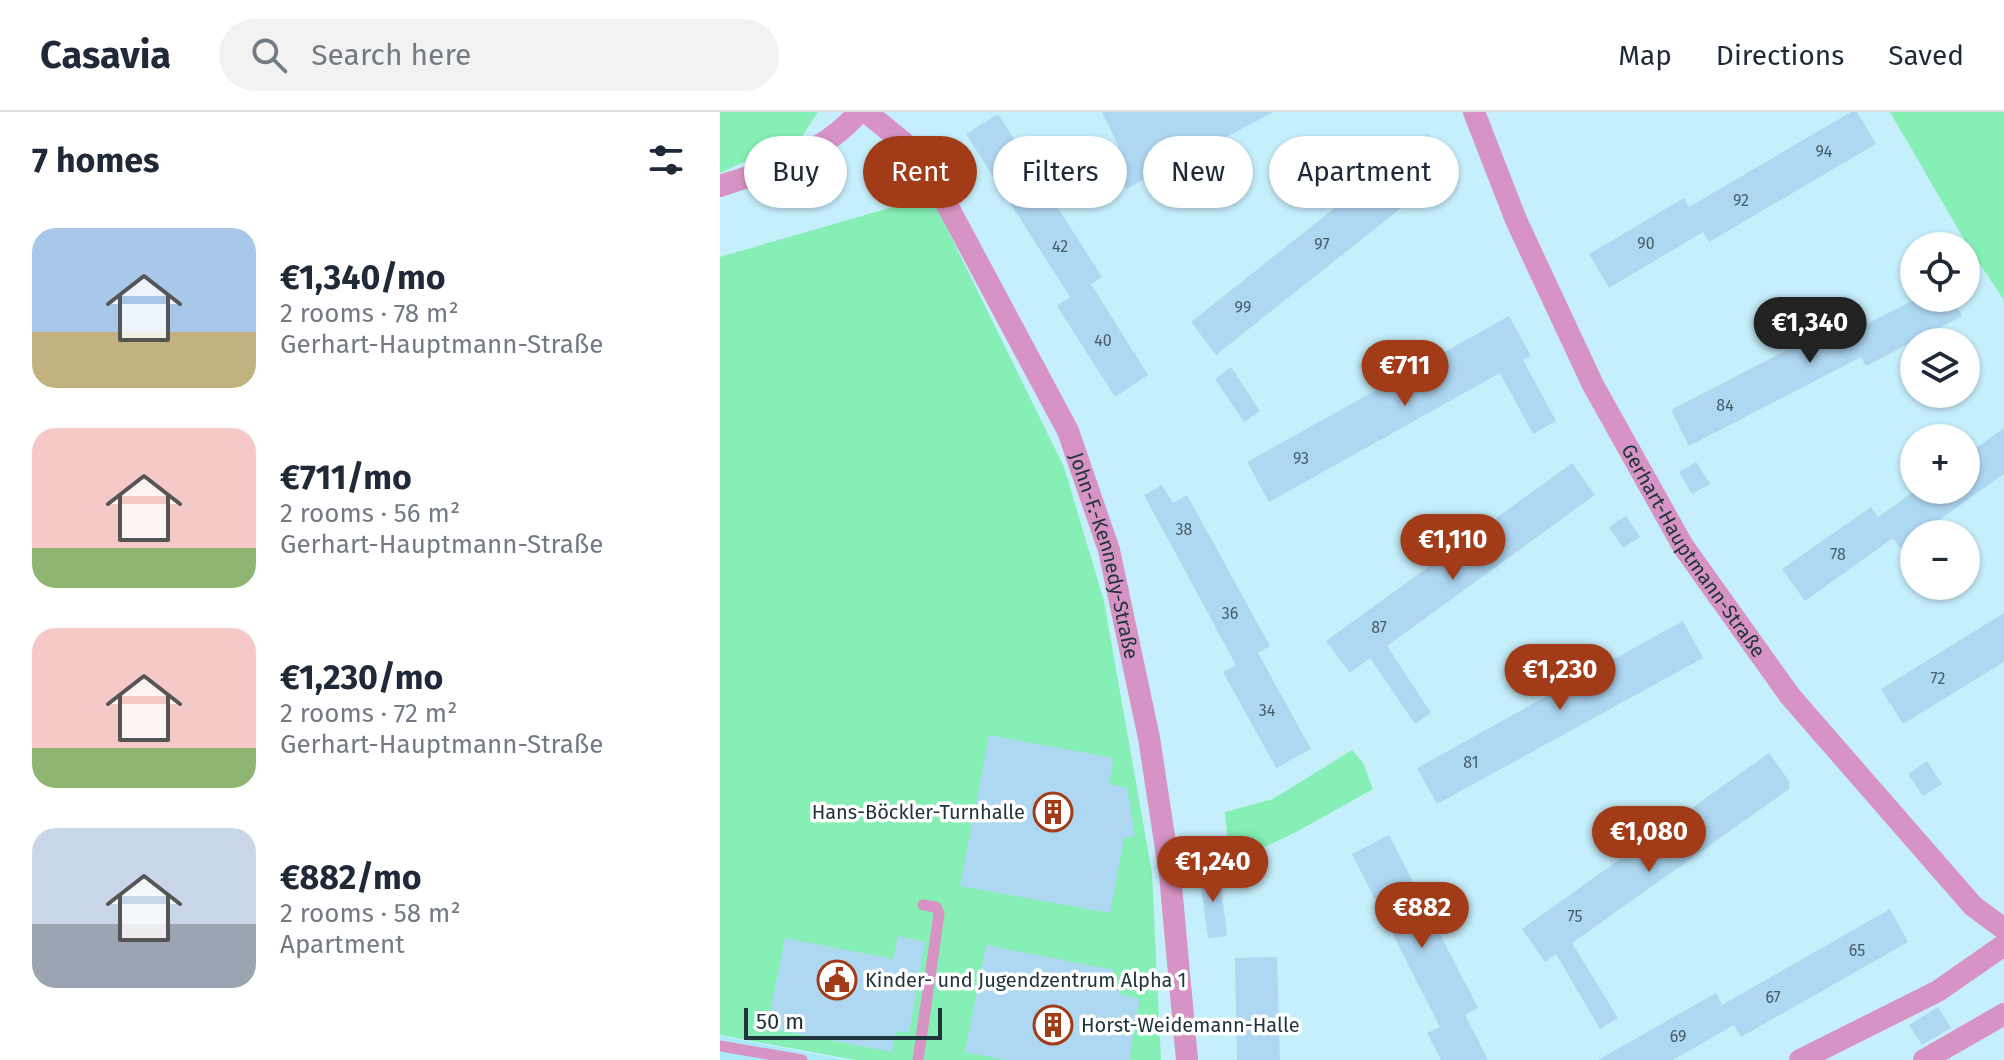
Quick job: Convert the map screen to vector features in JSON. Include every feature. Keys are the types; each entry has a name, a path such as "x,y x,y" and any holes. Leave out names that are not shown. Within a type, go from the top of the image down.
{"street":[{"path":"720,186 788,164 844,130 859,112"},
{"name":"John-F.-Kennedy-Straße","path":"866,112 924,162 1068,431 1109,550 1149,738 1161,814 1170,875 1187,1060"},
{"name":"Gerhart-Hauptmann-Straße","path":"1474,112 1516,220 1593,385 1683,546 1790,696 1973,906 2004,929"},
{"path":"1800,1060 1938,991 2004,945"},
{"path":"1924,1060 2004,1014"}],"lane":[{"path":"918,1060 939,914 936,907 923,905"},
{"path":"720,1046 802,1060"}],"shaded area":[{"path":"720,1036 846,1060 720,1060"}],"green space":[{"path":"720,112 818,112 801,136 744,136 744,162 720,173"},
{"path":"1890,112 2004,112 2004,300 1980,264 1980,232 1960,232"},
{"path":"889,208 937,208 1064,467 1104,601 1152,873 1161,1060 855,1060 720,1035 720,257"},
{"path":"1352,750 1363,763 1373,789 1252,853 1229,855 1225,812 1273,799"}],"building":[{"path":"1102,112 1274,112 1228,136 1143,136 1143,180 1127,188 1127,136 1114,136"},
{"path":"1851,112 1857,112 1876,144 1709,242 1703,232 1609,288 1589,254 1684,198 1689,207"},
{"path":"998,114 1012,136 993,136 993,176 977,151 977,136 966,134"},
{"path":"1013,208 1058,208 1102,277 1091,284 1148,375 1115,397 1057,306 1070,297"},
{"path":"1335,208 1401,208 1216,355 1191,322"},
{"path":"1900,307 1900,312 1960,312 1962,316 1939,328 1900,328 1900,348 1866,366 1861,357 1689,446 1671,410 1843,321 1849,333"},
{"path":"1509,316 1531,356 1523,360 1556,421 1533,434 1500,373 1269,502 1247,462"},
{"path":"1231,367 1260,411 1244,422 1215,379"},
{"path":"2004,428 2004,474 1980,491 1980,445"},
{"path":"1696,462 1710,484 1692,494 1679,472"},
{"path":"1572,463 1595,495 1387,646 1431,713 1415,724 1370,658 1350,673 1326,641"},
{"path":"1162,485 1173,503 1187,495 1270,646 1258,653 1311,749 1276,768 1223,672 1236,665 1144,495"},
{"path":"1900,501 1900,504 1962,504 1939,520 1900,520 1900,548 1893,538 1805,601 1782,569 1871,507 1878,517"},
{"path":"1626,516 1640,537 1623,548 1609,527"},
{"path":"2004,613 2004,662 1903,724 1881,689"},
{"path":"1683,621 1703,658 1437,804 1417,768"},
{"name":"Hans-Böckler-Turnhalle","path":"989,735 1114,758 1109,784 1127,788 1135,836 1124,838 1110,913 960,886"},
{"path":"1769,753 1789,781 1789,789 1572,943 1618,1018 1600,1029 1556,954 1545,962 1522,929"},
{"path":"1927,761 1942,784 1923,796 1908,774"},
{"path":"1389,835 1478,1008 1465,1015 1488,1060 1441,1060 1427,1033 1440,1027 1352,854"},
{"path":"1219,870 1227,936 1208,938 1199,872"},
{"path":"1890,909 1908,942 1741,1037 1734,1025 1673,1060 1598,1060 1716,993 1722,1005"},
{"path":"898,936 925,942 909,1033 896,1031 892,1052 767,1028 785,938 893,959"},
{"name":"Horst-Weidemann-Halle","path":"986,945 1114,970 1111,988 1120,990 1119,994 1140,999 1129,1060 1006,1060 965,1052"},
{"path":"1277,957 1280,1060 1237,1060 1235,958"},
{"path":"1938,1007 1951,1028 1922,1045 1909,1025"}],"place":[{"name":"Hans-Böckler-Turnhalle","path":"1053,812"},
{"name":"Kinder- und Jugendzentrum Alpha 1","path":"837,980"},
{"name":"Horst-Weidemann-Halle","path":"1053,1025"}]}
